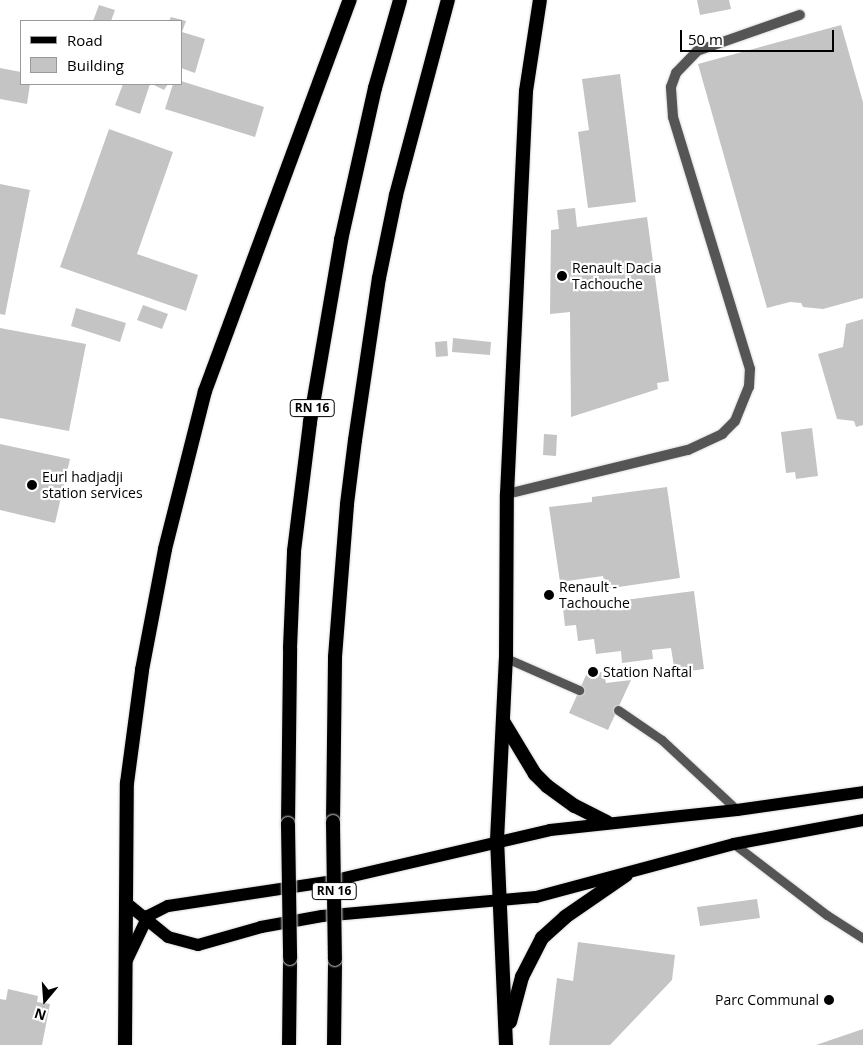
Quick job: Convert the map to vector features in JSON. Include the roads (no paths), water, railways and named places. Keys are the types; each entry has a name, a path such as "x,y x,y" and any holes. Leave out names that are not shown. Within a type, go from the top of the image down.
{"highway":[{"path":"125,1045 127,783 133,725 165,549 184,469 211,372 350,0"},
{"name":"RN 16","path":"289,1045 288,824 290,648 294,551 310,422 341,240 375,88 400,0"},
{"name":"RN 16","path":"334,1045 335,959 332,822 335,656 347,504 379,278 396,194 448,0"},
{"path":"507,1040 498,899 497,840 506,658 507,494 526,91 540,0"},
{"path":"503,721 535,774 547,786 575,806 606,822"},
{"path":"507,1040 522,977 534,949 565,917 626,875"}],"main road":[{"path":"125,964 151,912 168,906 327,882 497,840 606,822 737,810 863,792"},
{"path":"125,902 168,937 198,945 269,925 322,916 536,897 626,875 734,844 863,820"}],"street":[{"path":"507,494 688,450 706,444 735,421 744,405 750,369 673,117 671,87 676,73 697,51 800,15"}],"lane":[{"path":"506,658 579,690"},
{"path":"618,710 662,740 737,810"},
{"path":"734,844 827,915 863,938"}],"place":[{"name":"Renault Dacia Tachouche","path":"562,276"},
{"name":"Eurl hadjadji station services","path":"32,485"},
{"name":"Renault - Tachouche","path":"549,595"},
{"name":"Station Naftal","path":"593,672"},
{"name":"Parc Communal","path":"829,1000"}]}
